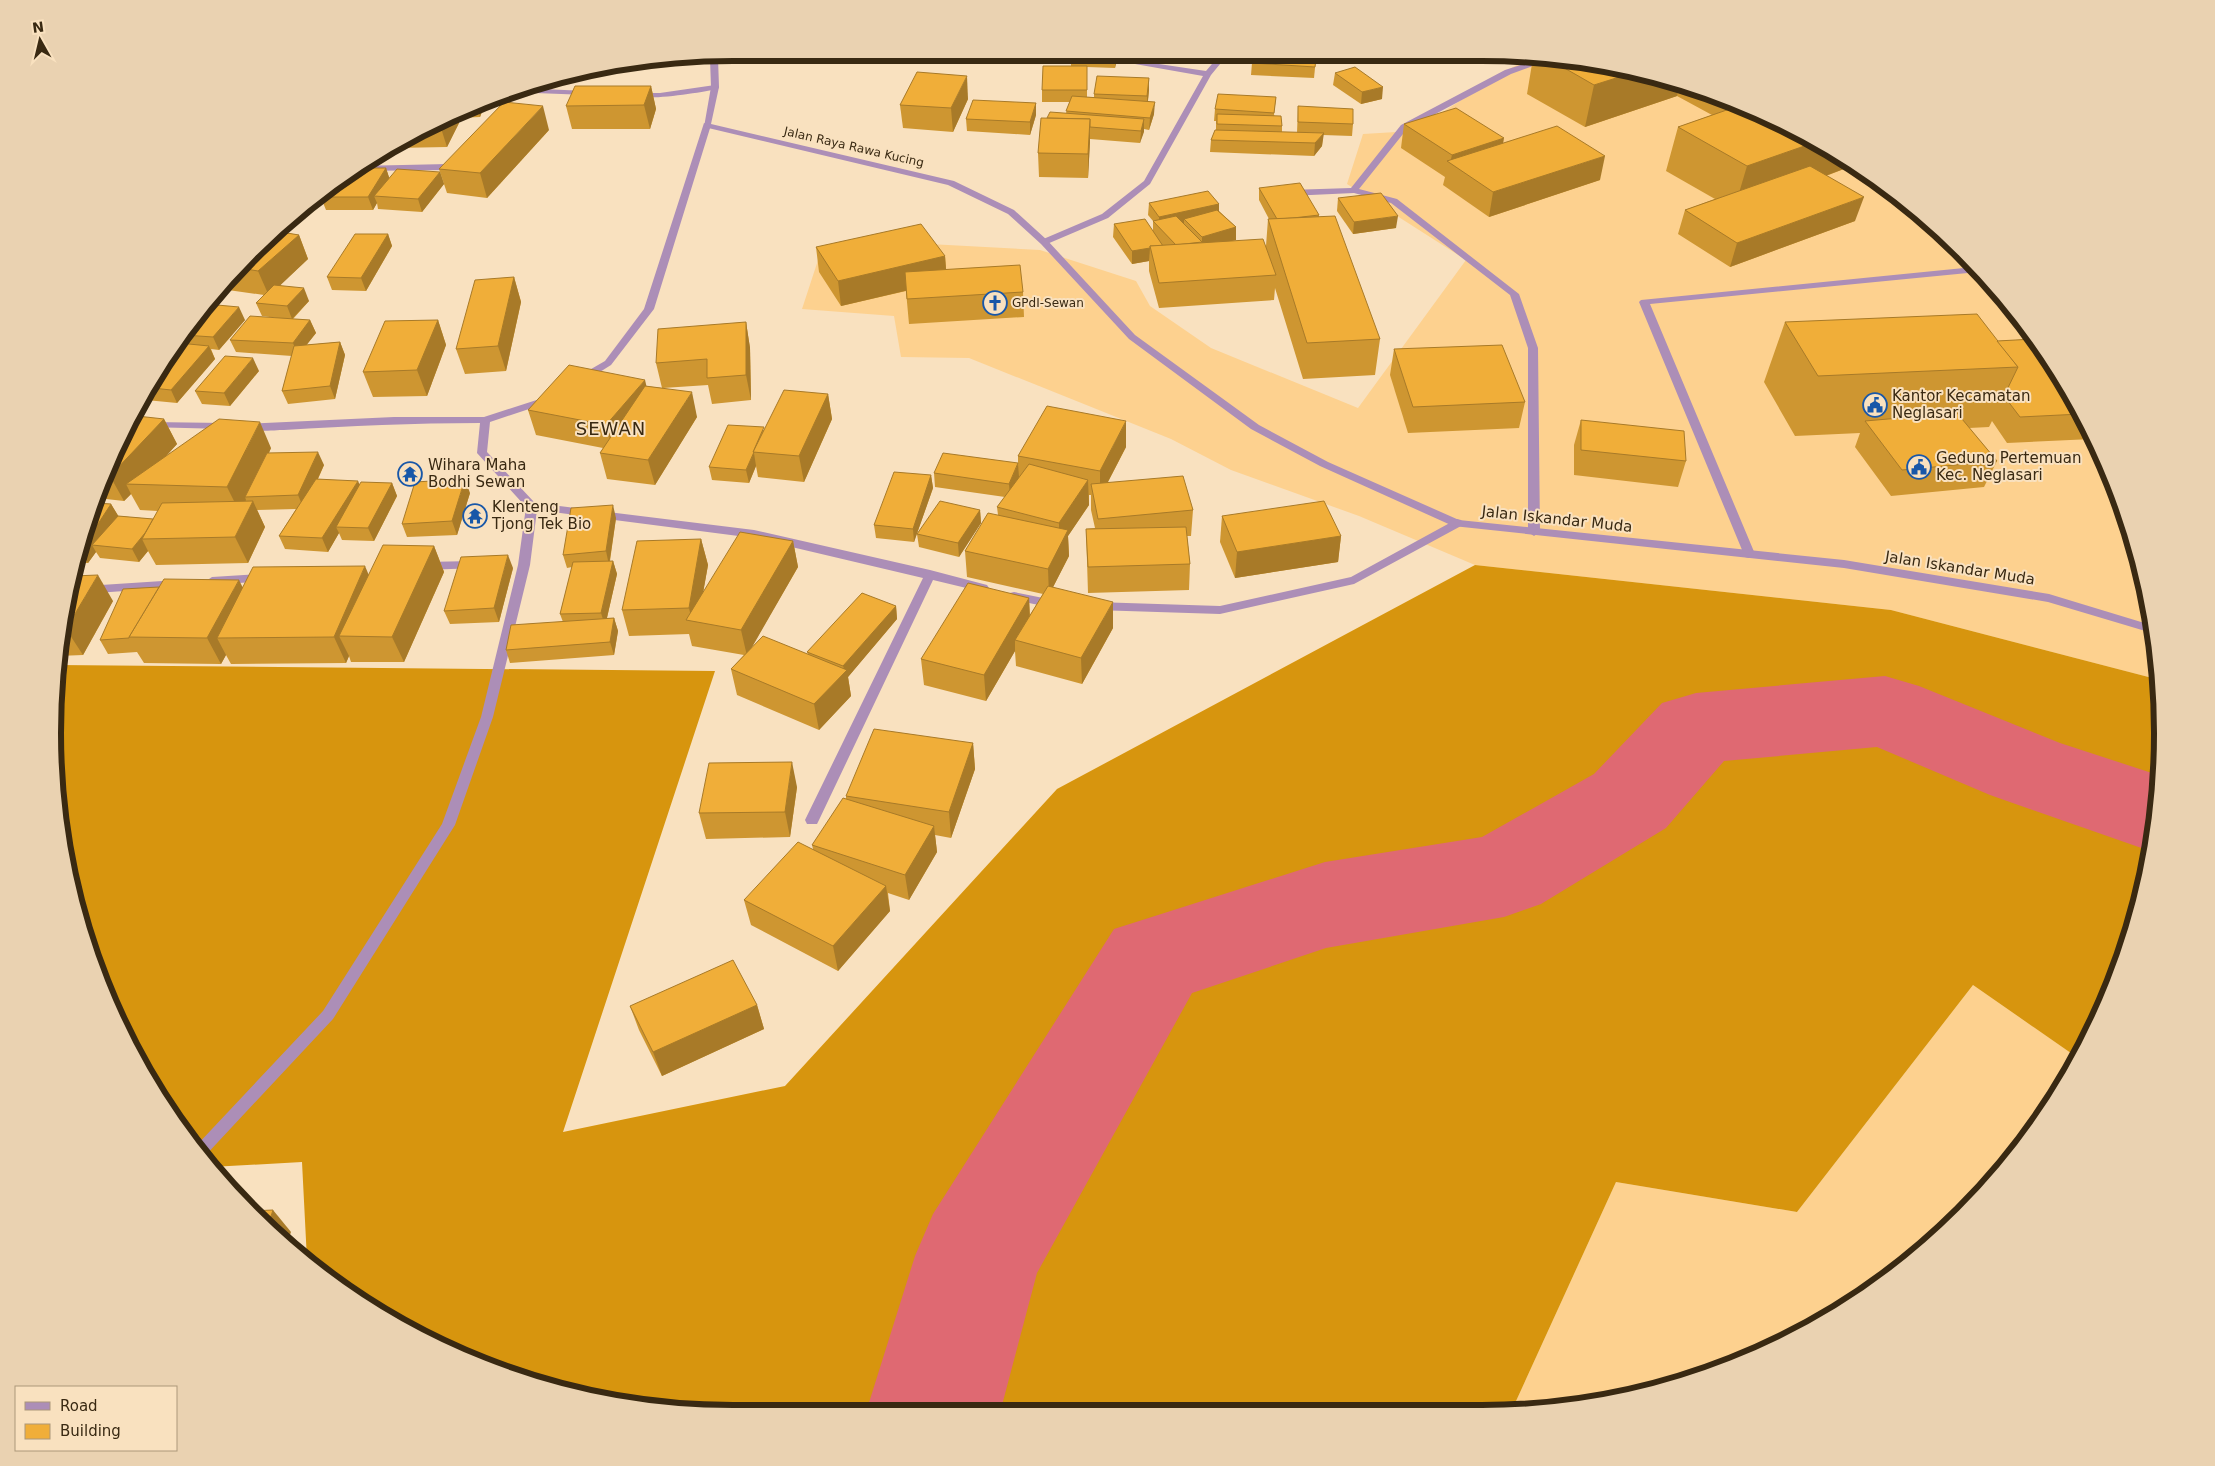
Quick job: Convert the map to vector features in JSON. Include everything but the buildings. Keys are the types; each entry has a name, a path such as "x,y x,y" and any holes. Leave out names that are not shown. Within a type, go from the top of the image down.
{"street":[{"path":"1044,242 1105,216 1147,182 1208,74 1219,61"},
{"path":"577,382 608,363 649,309 708,125 715,87 714,62"},
{"path":"1135,62 1208,74"},
{"path":"1354,190 1404,128 1508,72 1534,64"},
{"path":"630,94 660,95 715,87"},
{"path":"532,92 600,93"},
{"name":"Jalan Raya Rawa Kucing","path":"708,125 951,183 1011,212 1044,242"},
{"path":"369,169 450,167 463,158"},
{"path":"1277,194 1354,190 1394,201 1514,294 1533,348 1534,532"},
{"name":"Jalan Iskandar Muda","path":"1044,242 1132,337 1255,427 1324,464 1457,523 1844,564 2049,598 2145,627"},
{"path":"1748,554 1644,302 1969,271"},
{"path":"142,424 278,427 394,420 485,420 546,400 562,391"},
{"path":"485,420 482,453 532,506 754,534 930,574 1043,604 1063,604"},
{"path":"204,1147 328,1015 448,825 487,717 532,506"},
{"path":"1082,605 1220,610 1354,580 1457,523"},
{"path":"410,567 487,565"},
{"path":"812,820 930,574"},
{"path":"77,590 274,577"}],"shaded area":[{"path":"1526,63 1570,67 1613,74 1655,84 1739,112 1818,151 1855,174 1925,228 1957,258 2015,324 2041,360 2064,397 2103,476 2131,559 2141,602 2151,678 1891,610 1475,565 1359,516 1231,470 1171,439 969,358 901,357 894,316 802,309 822,248 929,244 1040,250 1136,281 1150,306 1211,348 1358,408 1466,260 1347,184 1363,134 1413,131 1513,67"},
{"path":"1475,565 1891,610 2151,678 2154,733 2152,777 2148,821 2141,864 2131,907 2118,949 2103,990 2072,1054 1973,985 1797,1212 1616,1182 1515,1404 733,1405 645,1399 602,1392 559,1382 476,1354 397,1315 360,1292 307,1252 302,1162 220,1166 174,1106 151,1069 112,990 84,907 67,821 63,777 61,733 65,665 715,671 563,1132 785,1086 1057,789"},
{"path":"1973,985 2072,1054 2041,1106 1987,1176 1925,1238 1855,1292 1818,1315 1779,1335 1739,1354 1698,1369 1656,1382 1613,1392 1570,1399 1515,1404 1616,1182 1797,1212"}],"waterway":[{"path":"935,1405 978,1256 1153,961 1325,905 1504,875 1630,801 1696,728 1885,711 2025,769 2149,811"}],"place":[{"name":"GPdI-Sewan","path":"995,303"},
{"name":"Kantor Kecamatan Neglasari","path":"1875,405"},
{"name":"Gedung Pertemuan Kec. Neglasari","path":"1919,467"},
{"name":"Wihara Maha Bodhi Sewan","path":"410,474"},
{"name":"Klenteng Tjong Tek Bio","path":"475,516"}],"district":[{"name":"SEWAN","path":"611,429"}]}
